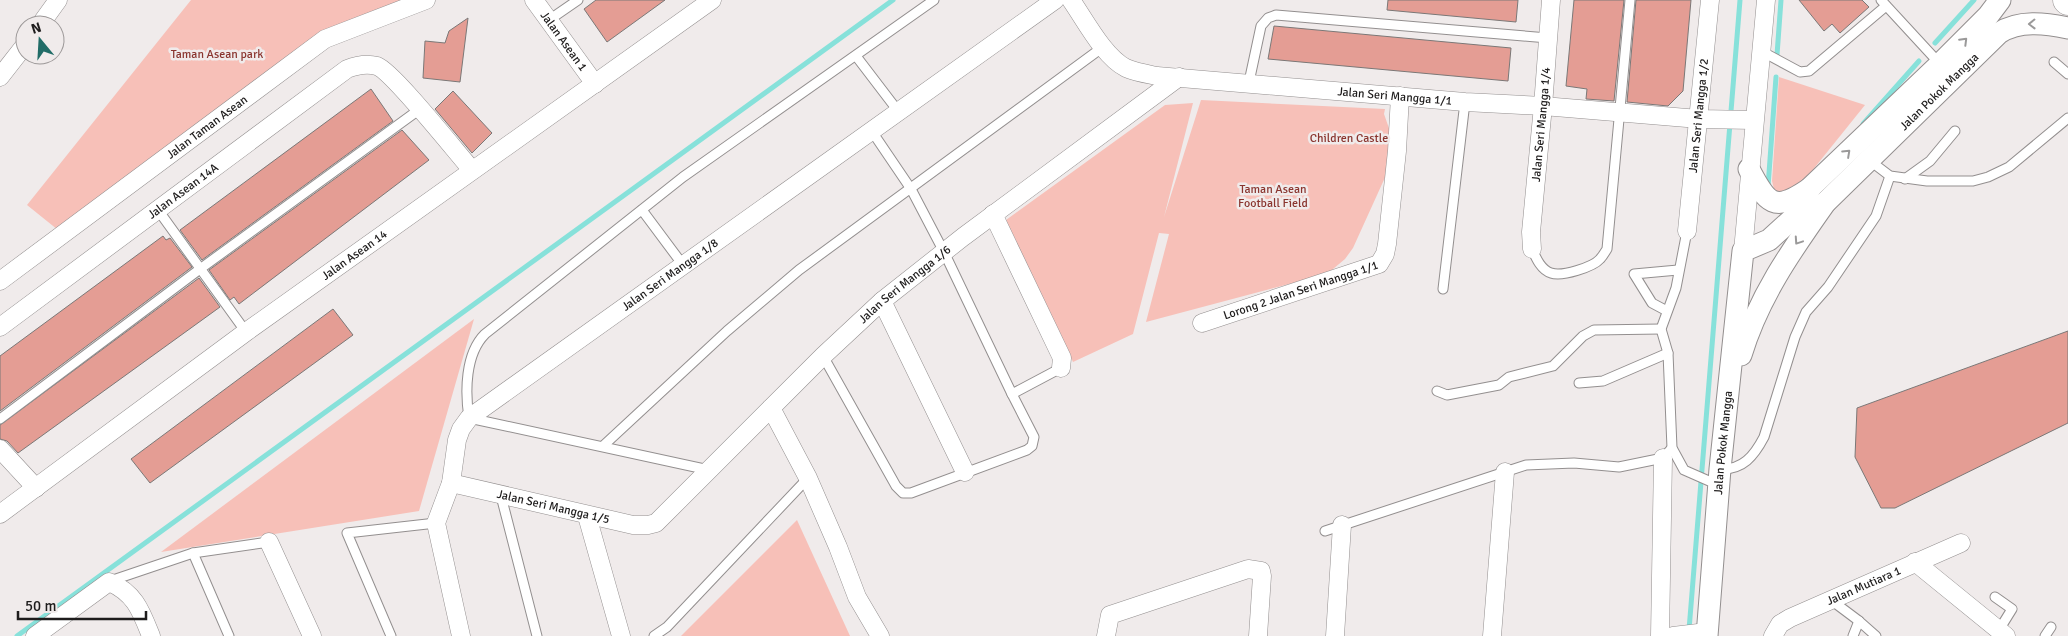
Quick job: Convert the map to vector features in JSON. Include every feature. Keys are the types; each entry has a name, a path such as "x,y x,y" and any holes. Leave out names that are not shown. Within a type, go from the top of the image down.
{"street":[{"path":"47,15 58,0"},
{"name":"Jalan Taman Asean","path":"0,280 325,39 426,0"},
{"name":"Jalan Asean 1","path":"534,0 595,84"},
{"name":"Jalan Asean 14","path":"0,514 246,332 712,0"},
{"name":"Jalan Seri Mangga 1/8","path":"436,523 451,483 457,440 461,429 469,418 1056,0"},
{"name":"Jalan Seri Mangga 1/1","path":"1071,0 1103,47 1114,59 1125,68 1157,76 1249,82 1465,102 1543,106 1699,119 1747,120"},
{"name":"Jalan Seri Mangga 1/4","path":"1532,249 1531,232 1543,106 1550,0"},
{"name":"Jalan Seri Mangga 1/2","path":"1687,231 1710,0"},
{"name":"Jalan Pokok Mangga","path":"1692,635 1727,404 1743,251 1749,169 1747,120 1761,51 1766,0"},
{"name":"Jalan Pokok Mangga","path":"1819,194 1940,64 1988,16 2000,0"},
{"name":"Jalan Pokok Mangga","path":"1743,251 1769,240 1801,212 1800,201 1819,194 1869,160 1998,33 2008,27 2037,23 2068,28"},
{"path":"0,78 15,58"},
{"name":"Jalan Asean 14A","path":"0,326 347,69 358,65 378,67 386,72 420,109"},
{"name":"Jalan Seri Mangga 1/6","path":"656,523 822,356 882,301 994,214 1179,78"},
{"name":"Lorong 2 Jalan Seri Mangga 1/1","path":"1202,323 1379,264 1385,254 1387,244 1397,152 1400,96"},
{"path":"420,109 472,170"},
{"path":"1749,169 1758,186 1773,202 1782,204 1819,194"},
{"path":"1727,404 1748,331 1768,288 1796,243 1819,194"},
{"path":"994,214 1062,358 1061,368"},
{"path":"882,301 965,472"},
{"path":"771,408 808,478 838,547 857,598 880,636"},
{"path":"0,449 36,488"},
{"path":"1660,636 1668,453"},
{"path":"1492,636 1505,472"},
{"name":"Jalan Seri Mangga 1/5","path":"451,483 587,516 633,525 656,523"},
{"path":"587,516 621,636"},
{"path":"436,523 461,636"},
{"path":"1335,636 1342,525"},
{"path":"269,542 312,636"},
{"name":"Jalan Mutiara 1","path":"1773,636 1780,624 1790,618 1960,544"},
{"path":"1915,562 2003,633"},
{"path":"1106,636 1110,615 1248,569 1261,571 1262,576 1258,636"},
{"path":"35,636 109,582 122,588 132,598 141,611 151,636"}],"lane":[{"path":"549,20 578,0"},
{"path":"710,470 469,418 466,390 468,374 480,339 683,178 934,0"},
{"path":"1532,249 1538,264 1551,273 1564,274 1587,267 1600,260 1606,249 1609,234 1630,0"},
{"path":"1761,51 1800,72 1809,70 1883,3 1940,64"},
{"path":"1249,82 1261,26 1268,18 1276,15 1548,38"},
{"path":"603,446 761,302 799,270 1103,47"},
{"path":"856,56 898,111"},
{"path":"2054,62 2068,74"},
{"path":"1443,289 1465,102"},
{"path":"0,419 200,268 420,109"},
{"path":"1869,160 1890,176 1927,181 1973,181 1988,177 2009,167 2068,118"},
{"path":"822,356 896,486 903,493 911,494 1027,450 1032,446 1034,437 944,252 911,189 871,130"},
{"path":"1905,179 1930,161 1955,131"},
{"path":"1687,231 1676,288 1661,329 1668,353 1668,453 1684,470 1716,478 1742,465 1750,459 1758,448 1764,437 1795,337 1806,312 1828,287 1872,223 1890,176"},
{"path":"158,210 246,332"},
{"path":"642,210 683,265"},
{"path":"1667,311 1652,303 1634,274 1678,270"},
{"path":"1437,391 1447,395 1499,385 1509,377 1554,366 1584,336 1594,330 1661,329"},
{"path":"1579,383 1603,381 1668,353"},
{"path":"1012,394 1061,368"},
{"path":"1325,531 1526,465 1552,462 1619,467 1668,453"},
{"path":"654,636 667,627 808,478"},
{"path":"501,496 537,636"},
{"path":"391,636 347,533 436,523"},
{"path":"109,582 192,553 269,542"},
{"path":"192,553 228,636"},
{"path":"1995,597 2012,609 2003,633"},
{"path":"1831,599 1876,636"},
{"path":"1854,636 1859,621"},
{"path":"2045,636 2051,627"}],"green space":[{"name":"Taman Asean park","path":"191,0 425,0 335,35 63,234 27,205"},
{"path":"1779,77 1865,105 1799,187 1779,193 1774,189 1772,181"},
{"path":"1201,100 1385,109 1384,114 1397,151 1353,248 1345,259 1327,274 1146,322 1169,234 1159,233 1133,334 1073,362 1006,220 1165,105 1193,103 1164,217"},
{"path":"474,319 419,511 161,552"},
{"path":"797,520 850,636 681,636"}],"building":[{"path":"596,0 665,0 607,42 584,9"},
{"path":"1388,0 1518,0 1516,22 1387,10"},
{"path":"1574,0 1624,0 1614,101 1586,99 1587,89 1566,86"},
{"path":"1636,0 1691,0 1683,91 1668,106 1627,102"},
{"path":"1799,0 1862,0 1869,7 1840,33 1832,24 1824,31"},
{"path":"468,18 460,82 423,78 425,41 445,43 449,31"},
{"path":"1274,26 1511,48 1508,81 1268,59"},
{"path":"371,89 393,121 202,260 180,230"},
{"path":"453,91 492,133 472,153 435,109"},
{"path":"402,130 429,160 239,304 234,297 230,300 209,270"},
{"path":"163,236 166,240 170,238 192,267 0,411 0,356"},
{"path":"199,278 220,307 18,453 7,441 0,439 0,425"},
{"path":"333,309 353,335 150,483 131,459"},
{"path":"2068,331 2068,423 1895,508 1881,508 1855,457 1857,408"}],"waterway":[{"path":"17,636 893,0"},
{"path":"1689,630 1740,0"},
{"path":"1777,55 1781,0"},
{"path":"1935,43 1974,0"},
{"path":"1863,124 1919,61"},
{"path":"1768,187 1776,77"}],"park label":[{"name":"Children Castle","path":"1349,138"},
{"name":"Taman Asean Football Field","path":"1273,196"}]}
